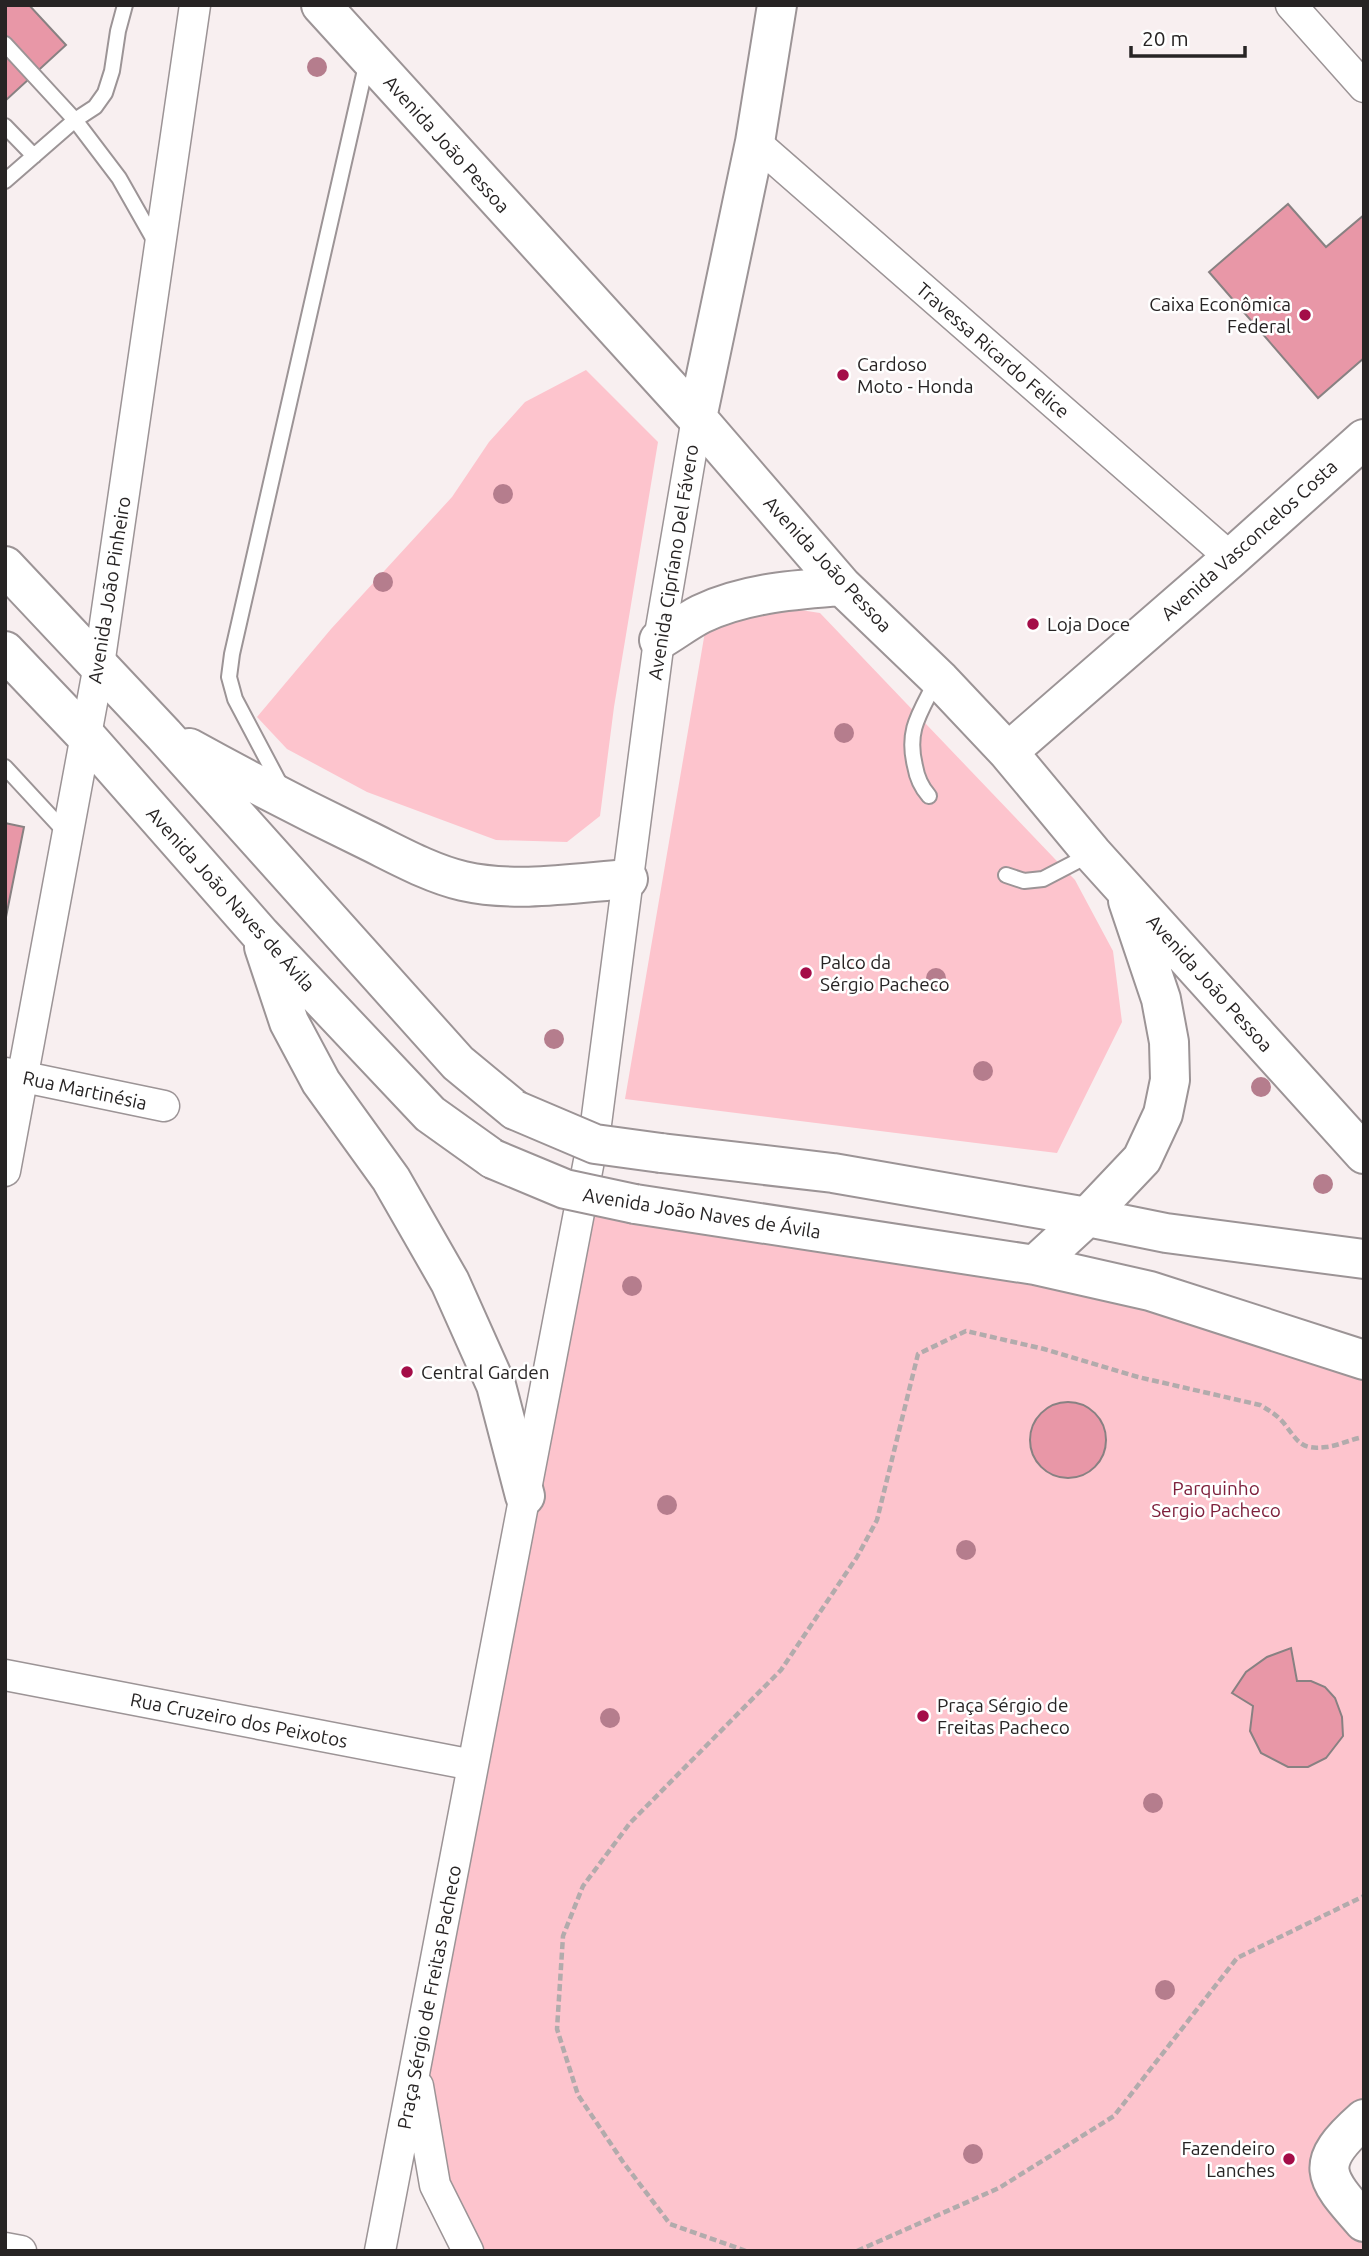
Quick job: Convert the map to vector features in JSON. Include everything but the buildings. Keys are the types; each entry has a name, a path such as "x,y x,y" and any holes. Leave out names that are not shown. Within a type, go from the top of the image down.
{"main road":[{"name":"Avenida João Pessoa","path":"321,5 697,418 842,586 937,678 1008,752 1092,853 1364,1154"},
{"name":"Avenida Cipríano Del Fávero","path":"697,418 755,142 777,5"},
{"name":"Avenida Vasconcelos Costa","path":"1008,752 1364,439"},
{"path":"5,566 164,735 458,1063 515,1110 596,1144 833,1173 1166,1233 1364,1259"},
{"path":"659,640 701,615 748,598 775,592 842,586"},
{"name":"Avenida João Naves de Ávila","path":"5,651 86,736 261,935 430,1114 493,1159 565,1189 635,1204 1035,1265 1150,1291 1364,1360"},
{"path":"164,735 290,803 420,866 462,881 497,885 544,885 628,878"},
{"path":"1035,1265 1087,1217 1142,1159 1163,1114 1170,1080 1169,1042 1161,999 1122,886"},
{"path":"261,935 289,1022 321,1082 391,1178 450,1282 496,1385 525,1496"},
{"path":"1150,1291 1166,1233"},
{"path":"1364,2119 1332,2153 1328,2173 1335,2190 1364,2222"}],"street":[{"name":"Avenida João Pinheiro","path":"5,1171 14,1075 68,835 99,665 195,5"},
{"path":"1291,5 1364,87"},
{"name":"Travessa Ricardo Felice","path":"755,142 1231,558"},
{"name":"Avenida Cipríano Del Fávero","path":"596,1124 659,640 697,418"},
{"name":"Rua Martinésia","path":"14,1075 164,1106"},
{"name":"Praça Sérgio de Freitas Pacheco","path":"380,2251 596,1124"},
{"name":"Rua Cruzeiro dos Peixotos","path":"5,1675 473,1765"},
{"path":"415,2068 435,2185 468,2251"},
{"path":"5,2248 21,2251"}],"lane":[{"path":"5,181 75,120 95,107 105,93 125,5"},
{"path":"5,44 75,120 119,178 159,249"},
{"path":"290,803 235,699 229,677 232,654 368,57"},
{"path":"5,126 34,156"},
{"path":"929,796 917,777 911,739 914,726 937,678"},
{"path":"5,767 68,835"},
{"path":"1006,875 1024,881 1043,879 1092,853"}],"path":[{"path":"746,2251 670,2224 623,2162 578,2095 557,2029 564,1936 583,1886 630,1823 780,1670 857,1557 877,1520 918,1354 966,1331 1044,1349 1138,1377 1260,1405 1275,1414 1293,1438 1308,1448 1330,1447 1346,1440 1364,1437"},
{"path":"857,2251 999,2188 1114,2116 1237,1958 1364,1896"}],"green space":[{"path":"586,370 658,442 614,707 600,816 567,842 496,840 367,792 287,749 257,717 331,629 452,497 489,442 525,402"},
{"path":"768,605 820,613 1075,880 1113,951 1122,1022 1057,1153 625,1099 707,620"},
{"name":"Praça Sérgio de Freitas Pacheco","path":"579,1209 1035,1265 1364,1364 1364,2119 1332,2153 1364,2222 1364,2251 468,2251 415,2068"}],"place":[{"name":"Caixa Econômica Federal","path":"1305,315"},
{"name":"Cardoso Moto - Honda","path":"843,375"},
{"name":"Loja Doce","path":"1033,624"},
{"name":"Palco da Sérgio Pacheco","path":"806,973"},
{"name":"Central Garden","path":"407,1372"},
{"name":"Praça Sérgio de Freitas Pacheco","path":"923,1716"},
{"name":"Fazendeiro Lanches","path":"1289,2159"}],"park label":[{"name":"Parquinho Sergio Pacheco","path":"1216,1499"}]}
